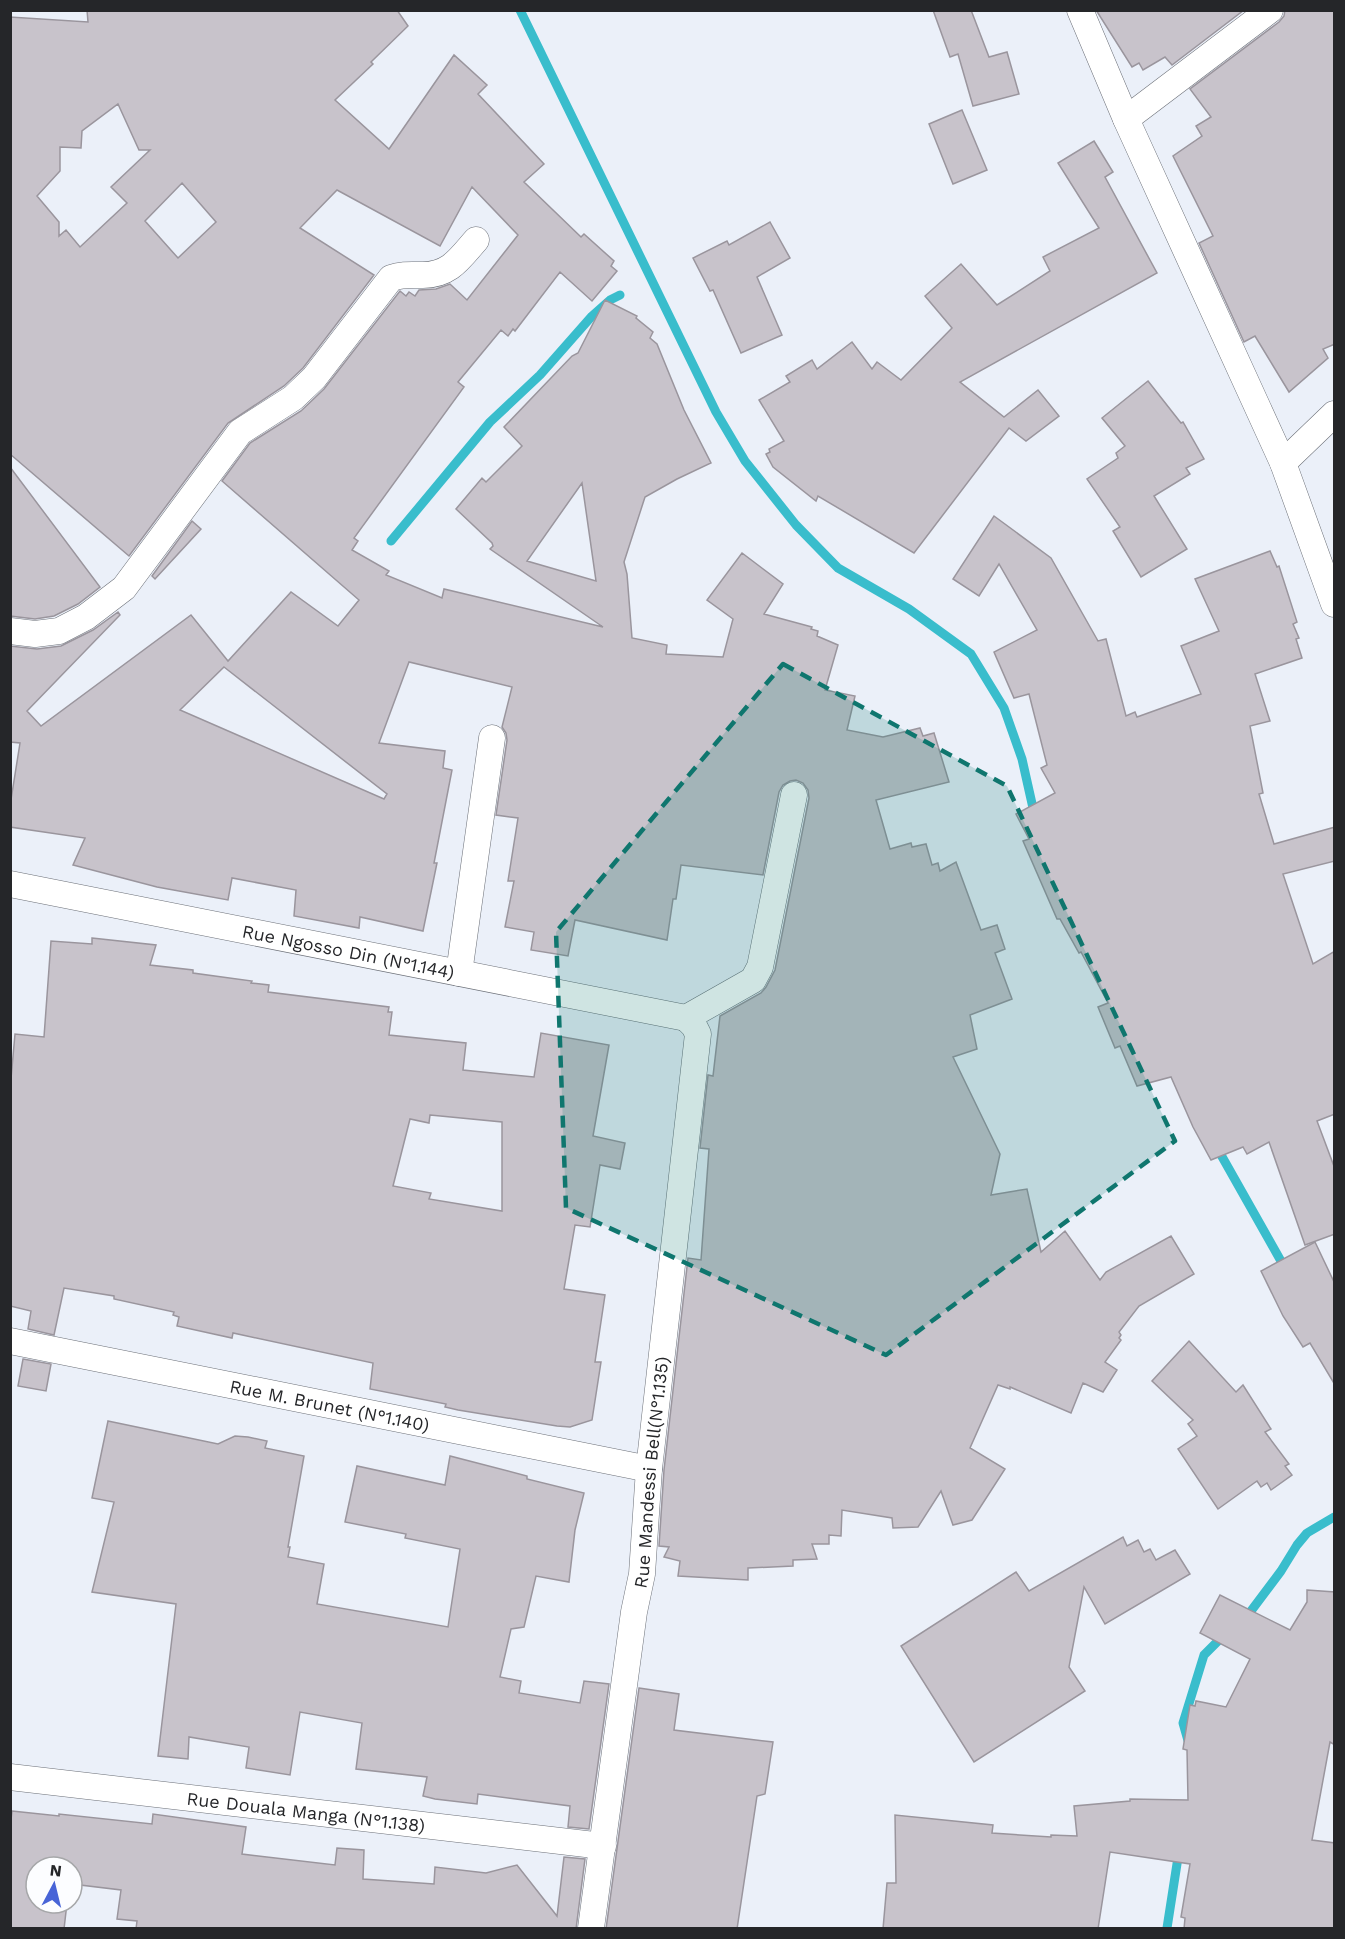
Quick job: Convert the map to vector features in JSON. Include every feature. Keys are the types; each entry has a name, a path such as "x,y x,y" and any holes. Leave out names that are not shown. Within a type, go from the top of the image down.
{"street":[{"path":"1080,10 1126,119 1283,463 1335,604"},
{"path":"1126,119 1270,10"},
{"path":"10,631 35,634 59,631 86,617 124,588 240,432 293,398 314,378 391,278 400,275 432,275 454,266 476,240"},
{"path":"1283,463 1335,414"},
{"path":"459,973 492,738"},
{"path":"686,1018 753,980 760,968 794,795"},
{"name":"Rue Ngosso Din (N°1.144)","path":"10,884 686,1018"},
{"name":"Rue Mandessi Bell(N°1.135)","path":"591,1929 634,1612 642,1574 649,1469 698,1034 686,1018"},
{"name":"Rue M. Brunet (N°1.140)","path":"10,1341 649,1469"},
{"name":"Rue Douala Manga (N°1.138)","path":"10,1777 603,1846"}],"highlighted area":[{"path":"783,664 1007,786 1175,1141 886,1355 566,1208 556,932"}],"building":[{"path":"87,10 397,10 408,26 335,100 389,149 454,55 487,85 478,94 544,164 524,182 581,237 584,234 614,261 611,266 617,271 592,301 560,272 515,331 513,329 508,336 501,330 458,382 464,387 354,538 358,541 352,550 389,571 386,575 442,598 444,589 603,627 490,549 493,546 492,543 456,509 482,478 486,482 522,446 504,427 572,356 578,353 605,300 637,316 636,318 653,332 650,338 657,344 684,410 711,463 645,497 624,562 632,638 667,645 666,654 723,657 733,619 707,600 742,553 783,584 764,614 812,627 811,629 818,631 817,636 838,645 825,690 855,696 847,730 883,737 920,728 923,736 934,733 949,782 876,800 890,849 911,843 912,847 926,844 932,865 938,863 940,871 956,862 981,930 997,925 1005,949 995,953 1012,999 970,1015 977,1049 953,1057 1000,1154 991,1195 1027,1189 1041,1252 1065,1231 1100,1280 1106,1272 1171,1236 1194,1274 1139,1306 1119,1332 1121,1340 1105,1362 1117,1370 1103,1392 1083,1383 1071,1413 1010,1387 1010,1389 998,1385 970,1448 1005,1469 972,1520 953,1525 941,1491 918,1527 893,1528 892,1518 842,1510 841,1536 829,1535 829,1544 812,1544 817,1559 793,1560 793,1566 748,1568 748,1580 678,1576 680,1561 664,1557 669,1547 659,1546 664,1470 688,1258 701,1260 709,1149 700,1148 708,1075 713,1076 720,1016 761,993 775,970 809,798 808,790 803,783 796,780 790,781 783,785 779,792 763,875 681,865 667,940 575,920 568,956 531,950 534,932 505,927 514,881 508,881 518,818 496,815 507,740 502,727 512,687 409,662 379,743 445,751 443,768 452,770 423,931 360,917 359,928 294,916 296,890 232,878 228,900 157,887 73,865 85,838 10,827 10,806 20,743 10,742 10,646 37,649 61,646 93,630 118,612 120,615 27,711 41,726 191,615 228,661 291,592 338,626 359,600 222,481 250,443 301,411 324,389 400,291 406,296 409,292 415,296 419,290 436,289 450,284 467,300 518,235 472,187 440,246 337,190 300,228 374,275 303,368 284,386 228,423 129,556 10,454 10,17 88,22","holes":["118,104 139,150 150,150 111,187 127,203 80,247 66,230 59,236 59,222 37,196 60,171 60,147 81,148 82,131","182,183 216,222 178,258 145,221","582,483 596,581 527,561","224,667 387,794 384,799 180,710"]},
{"path":"933,10 971,10 989,57 1007,52 1019,94 973,106 958,54 950,57"},
{"path":"1096,10 1244,10 1172,65 1165,57 1143,70 1139,63 1132,67"},
{"path":"1285,10 1335,10 1335,344 1323,349 1328,358 1289,392 1255,336 1244,342 1199,243 1213,236 1173,156 1202,136 1196,126 1211,117 1190,89 1279,22"},
{"path":"962,110 987,170 953,184 929,124"},
{"path":"1094,141 1113,172 1105,177 1157,273 960,382 1004,417 1038,390 1059,416 1026,441 1009,428 914,553 818,496 816,501 773,467 766,454 770,452 769,449 784,441 759,400 790,382 786,376 812,360 817,369 852,342 872,369 877,362 901,380 952,328 925,296 961,264 997,305 1050,271 1043,257 1099,228 1058,163"},
{"path":"770,222 790,258 757,277 782,335 741,353 713,290 710,291 693,258 727,241 729,245"},
{"path":"1148,381 1181,423 1183,422 1204,459 1186,468 1190,474 1154,496 1187,549 1141,577 1113,531 1120,527 1087,479 1118,458 1116,453 1125,446 1102,418"},
{"path":"10,467 100,587 78,604 54,616 35,619 10,616"},
{"path":"994,516 1051,558 1098,641 1106,639 1126,716 1135,712 1137,717 1201,694 1181,646 1219,631 1195,579 1270,551 1277,567 1279,566 1297,622 1293,624 1299,638 1296,639 1302,658 1255,674 1270,721 1250,726 1263,793 1259,794 1274,844 1335,827 1335,861 1283,874 1313,964 1335,951 1335,1114 1317,1121 1335,1169 1335,1234 1305,1245 1269,1142 1247,1154 1243,1147 1211,1160 1193,1127 1171,1077 1137,1086 1120,1046 1115,1048 1098,1007 1108,1003 1081,952 1079,953 1060,919 1057,919 1023,841 1029,839 1016,814 1055,793 1041,768 1047,765 1029,694 1014,698 994,652 1037,630 999,564 979,596 953,579"},
{"path":"192,521 201,529 155,579 152,576"},
{"path":"92,938 156,945 150,965 252,981 251,983 269,985 268,992 389,1007 388,1012 392,1012 389,1035 466,1043 463,1070 534,1077 541,1033 609,1045 593,1136 625,1143 620,1169 600,1165 590,1227 575,1225 564,1289 605,1295 595,1362 601,1362 592,1420 570,1427 557,1426 458,1410 445,1407 446,1404 370,1389 373,1363 233,1333 232,1338 177,1326 179,1317 173,1315 174,1312 114,1299 114,1296 64,1288 54,1335 28,1329 31,1311 10,1306 10,1090 15,1034 44,1037 51,941 92,944","holes":["430,1115 502,1122 502,1211 429,1199 431,1193 393,1186 410,1119 429,1123"]},
{"path":"1315,1242 1335,1284 1335,1385 1310,1343 1303,1347 1283,1316 1261,1271"},
{"path":"1189,1341 1236,1392 1243,1385 1271,1429 1265,1432 1289,1464 1285,1466 1292,1475 1271,1490 1267,1483 1261,1487 1257,1481 1218,1509 1178,1449 1197,1436 1188,1424 1193,1420 1152,1381"},
{"path":"23,1359 51,1364 46,1391 18,1386"},
{"path":"108,1421 218,1444 235,1436 248,1437 267,1441 265,1448 304,1456 288,1557 324,1564 317,1604 448,1627 460,1549 405,1538 406,1534 345,1522 357,1466 445,1485 450,1456 584,1493 575,1530 569,1582 536,1576 524,1627 511,1629 500,1677 521,1681 519,1693 580,1703 584,1681 609,1684 589,1829 568,1827 570,1806 478,1794 477,1804 435,1799 423,1796 427,1777 356,1769 362,1723 300,1712 290,1775 246,1768 249,1747 189,1737 188,1759 158,1756 176,1604 92,1592 114,1502 92,1498"},
{"path":"1123,1537 1127,1546 1138,1540 1144,1552 1150,1549 1156,1560 1175,1550 1190,1574 1105,1624 1084,1587 1069,1667 1085,1691 974,1762 901,1646 1016,1572 1029,1591"},
{"path":"1307,1590 1335,1592 1335,1745 1330,1742 1312,1840 1335,1843 1335,1929 1184,1929 1185,1918 1181,1917 1190,1864 1110,1852 1098,1929 883,1929 887,1883 896,1883 895,1815 993,1825 992,1833 1051,1837 1051,1835 1077,1836 1074,1806 1130,1801 1130,1799 1188,1800 1187,1750 1183,1749 1190,1705 1195,1706 1196,1701 1226,1707 1250,1659 1200,1633 1220,1595 1290,1630 1307,1602"},
{"path":"639,1688 679,1694 674,1730 773,1742 765,1794 757,1796 737,1929 606,1929"},
{"path":"12,1811 152,1824 153,1814 246,1827 242,1854 335,1865 337,1848 364,1850 363,1879 434,1884 435,1867 486,1873 517,1865 557,1916 564,1857 585,1859 576,1929 136,1929 137,1921 117,1919 121,1890 84,1885 84,1855 24,1855 24,1915 66,1915 64,1929 10,1929"}],"waterway":[{"path":"520,10 716,412 745,461 796,525 838,568 909,609 971,654 1004,708 1022,759 1035,817"},
{"path":"391,541 490,422 540,375 592,316 610,300 620,295"},
{"path":"1216,1146 1286,1270"},
{"path":"1245,1619 1307,1533 1334,1517"},
{"path":"1189,1744 1183,1723 1204,1655 1224,1635"},
{"path":"1167,1928 1179,1851"}]}
